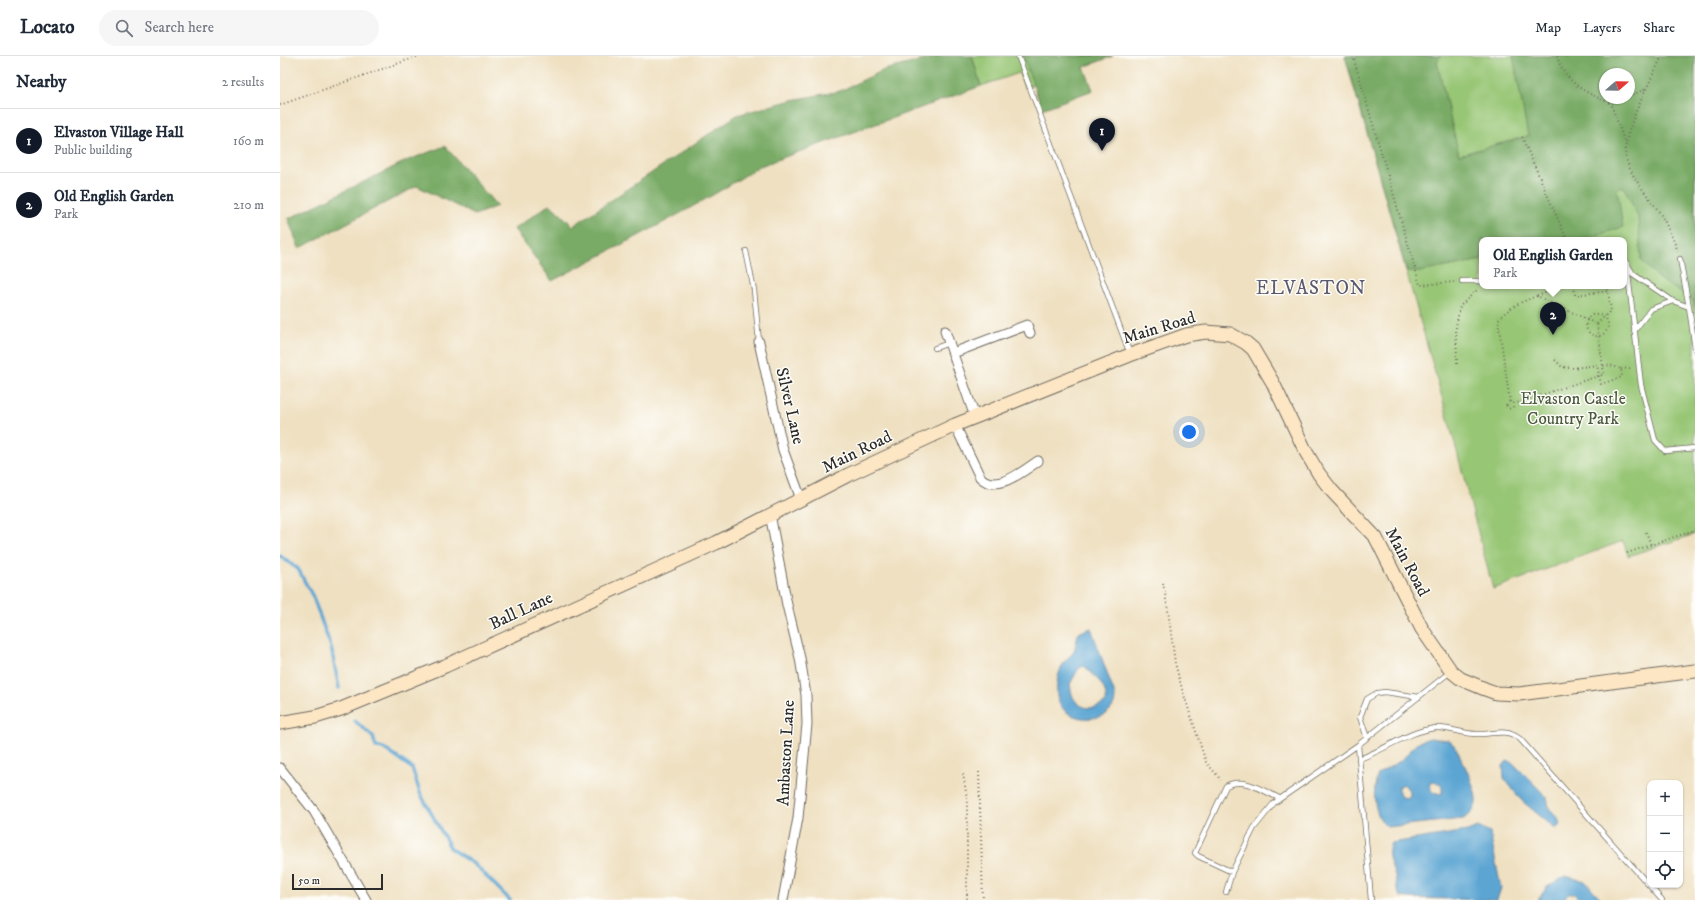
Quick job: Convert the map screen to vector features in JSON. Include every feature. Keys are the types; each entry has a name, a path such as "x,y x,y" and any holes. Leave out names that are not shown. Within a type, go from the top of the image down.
{"main road":[{"name":"Main Road","path":"770,514 955,425 1130,355 1186,335 1206,332 1230,334 1246,342 1254,349 1273,383 1306,452 1319,474 1332,491 1376,538 1422,629 1451,671"},
{"name":"Ball Lane","path":"280,723 315,717 341,709 390,689 716,543 770,514"},
{"path":"1451,671 1461,679 1496,693 1520,694 1695,671"}],"street":[{"path":"953,353 1027,325 1030,333"},
{"path":"945,331 974,417"},
{"name":"Silver Lane","path":"759,342 783,450 801,499"},
{"path":"955,425 980,477 986,482 998,483 1038,461"},
{"name":"Ambaston Lane","path":"770,514 787,605 800,658 806,695 807,724 798,818 784,900"},
{"path":"282,774 314,811 366,900"}],"lane":[{"path":"1018,56 1130,355"},
{"path":"746,251 754,290 759,342"},
{"path":"1680,259 1695,349"},
{"path":"1627,266 1633,274 1673,301 1689,307"},
{"path":"1627,266 1641,385 1655,440 1665,451 1695,448"},
{"path":"1462,281 1479,281"},
{"path":"1634,331 1651,309 1673,301"},
{"path":"935,348 949,343"},
{"path":"1226,892 1232,872 1254,828 1279,798 1358,745 1451,671"},
{"path":"1367,738 1360,717 1367,699 1377,692 1419,697"},
{"path":"1359,759 1390,746 1413,733 1436,728 1478,734 1512,733 1520,739 1662,900"},
{"path":"1358,745 1371,900"},
{"path":"1232,872 1198,856 1195,853 1226,786 1238,782 1249,784 1279,798"}],"path":[{"path":"280,105 419,56"},
{"path":"1353,56 1420,285 1462,281"},
{"path":"1557,56 1568,77 1579,89 1599,98"},
{"path":"1625,144 1646,88 1662,56"},
{"path":"1635,93 1646,88"},
{"path":"1611,104 1625,144 1626,157 1630,168 1661,215 1674,240 1680,259"},
{"path":"1522,137 1566,237"},
{"path":"1457,364 1456,326 1460,306 1479,288"},
{"path":"1556,289 1517,303 1498,320 1510,402 1507,404 1508,409 1513,408 1514,404 1604,374 1597,324 1611,310 1608,291 1576,295 1575,289"},
{"path":"1537,296 1597,324"},
{"path":"1597,314 1604,317 1607,320 1607,330 1598,336 1591,334 1586,326 1587,320 1591,316 1597,314"},
{"path":"1555,360 1562,367 1574,368 1596,365 1601,384 1622,377 1621,369 1610,365 1603,366"},
{"path":"1510,402 1514,404"},
{"path":"1627,553 1695,530"},
{"path":"1646,532 1651,545"},
{"path":"1163,583 1175,663 1192,723 1206,762 1226,786"},
{"path":"979,772 983,900"},
{"path":"963,774 966,798 967,900"}],"green space":[{"path":"940,56 972,56 981,86 760,166 684,212 552,281 514,229 550,204 573,226 737,115 792,100 840,91 884,70"},
{"path":"972,56 1113,56 1025,88 1019,73 981,86"},
{"path":"1023,56 1113,56 1084,67 1093,90 1042,109"},
{"name":"Elvaston Castle Country Park","path":"1345,56 1695,56 1695,534 1628,556 1623,541 1493,589 1451,429"},
{"path":"1345,56 1440,56 1437,62 1459,155 1528,136 1513,56 1695,56 1695,311 1693,300 1659,279 1641,260 1638,217 1624,187 1617,188 1623,227 1591,237 1479,237 1479,261 1420,272 1407,272"},
{"path":"445,146 497,206 475,215 417,186 299,248 288,219 406,161"}],"water":[{"path":"1091,628 1115,695 1114,704 1109,711 1102,716 1084,718 1074,716 1066,712 1060,705 1057,695 1057,681 1059,672 1063,664 1074,651 1078,633","holes":["1084,666 1096,677 1105,691 1106,702 1098,707 1084,707 1076,702 1072,695 1070,684 1079,668"]},
{"path":"1430,738 1448,740 1454,745 1472,782 1476,797 1475,806 1471,813 1463,819 1387,827 1382,822 1376,810 1375,787 1378,774 1402,760 1418,742","holes":["1433,782 1439,783 1442,786 1442,794 1432,792 1429,784","1404,784 1410,792 1410,796 1406,798 1400,796 1398,790 1400,786"]},
{"path":"1507,761 1513,763 1547,797 1549,808 1558,818 1560,825 1556,829 1522,801 1504,778 1503,766"},
{"path":"1478,827 1490,833 1501,888 1497,900 1401,897 1397,889 1389,856 1389,848 1391,843 1467,831"},
{"path":"1565,876 1585,881 1602,900 1580,900 1575,894 1568,894 1563,900 1538,900 1547,887"}],"waterway":[{"path":"280,556 298,569 313,597 331,647 339,688"},
{"path":"355,721 373,737 376,747 383,748 412,768 420,793 451,849 475,865 510,900"}],"place":[{"name":"Elvaston Village Hall","path":"1102,151"},
{"name":"Old English Garden","path":"1553,335"}],"district":[{"name":"ELVASTON","path":"1311,288"}]}
